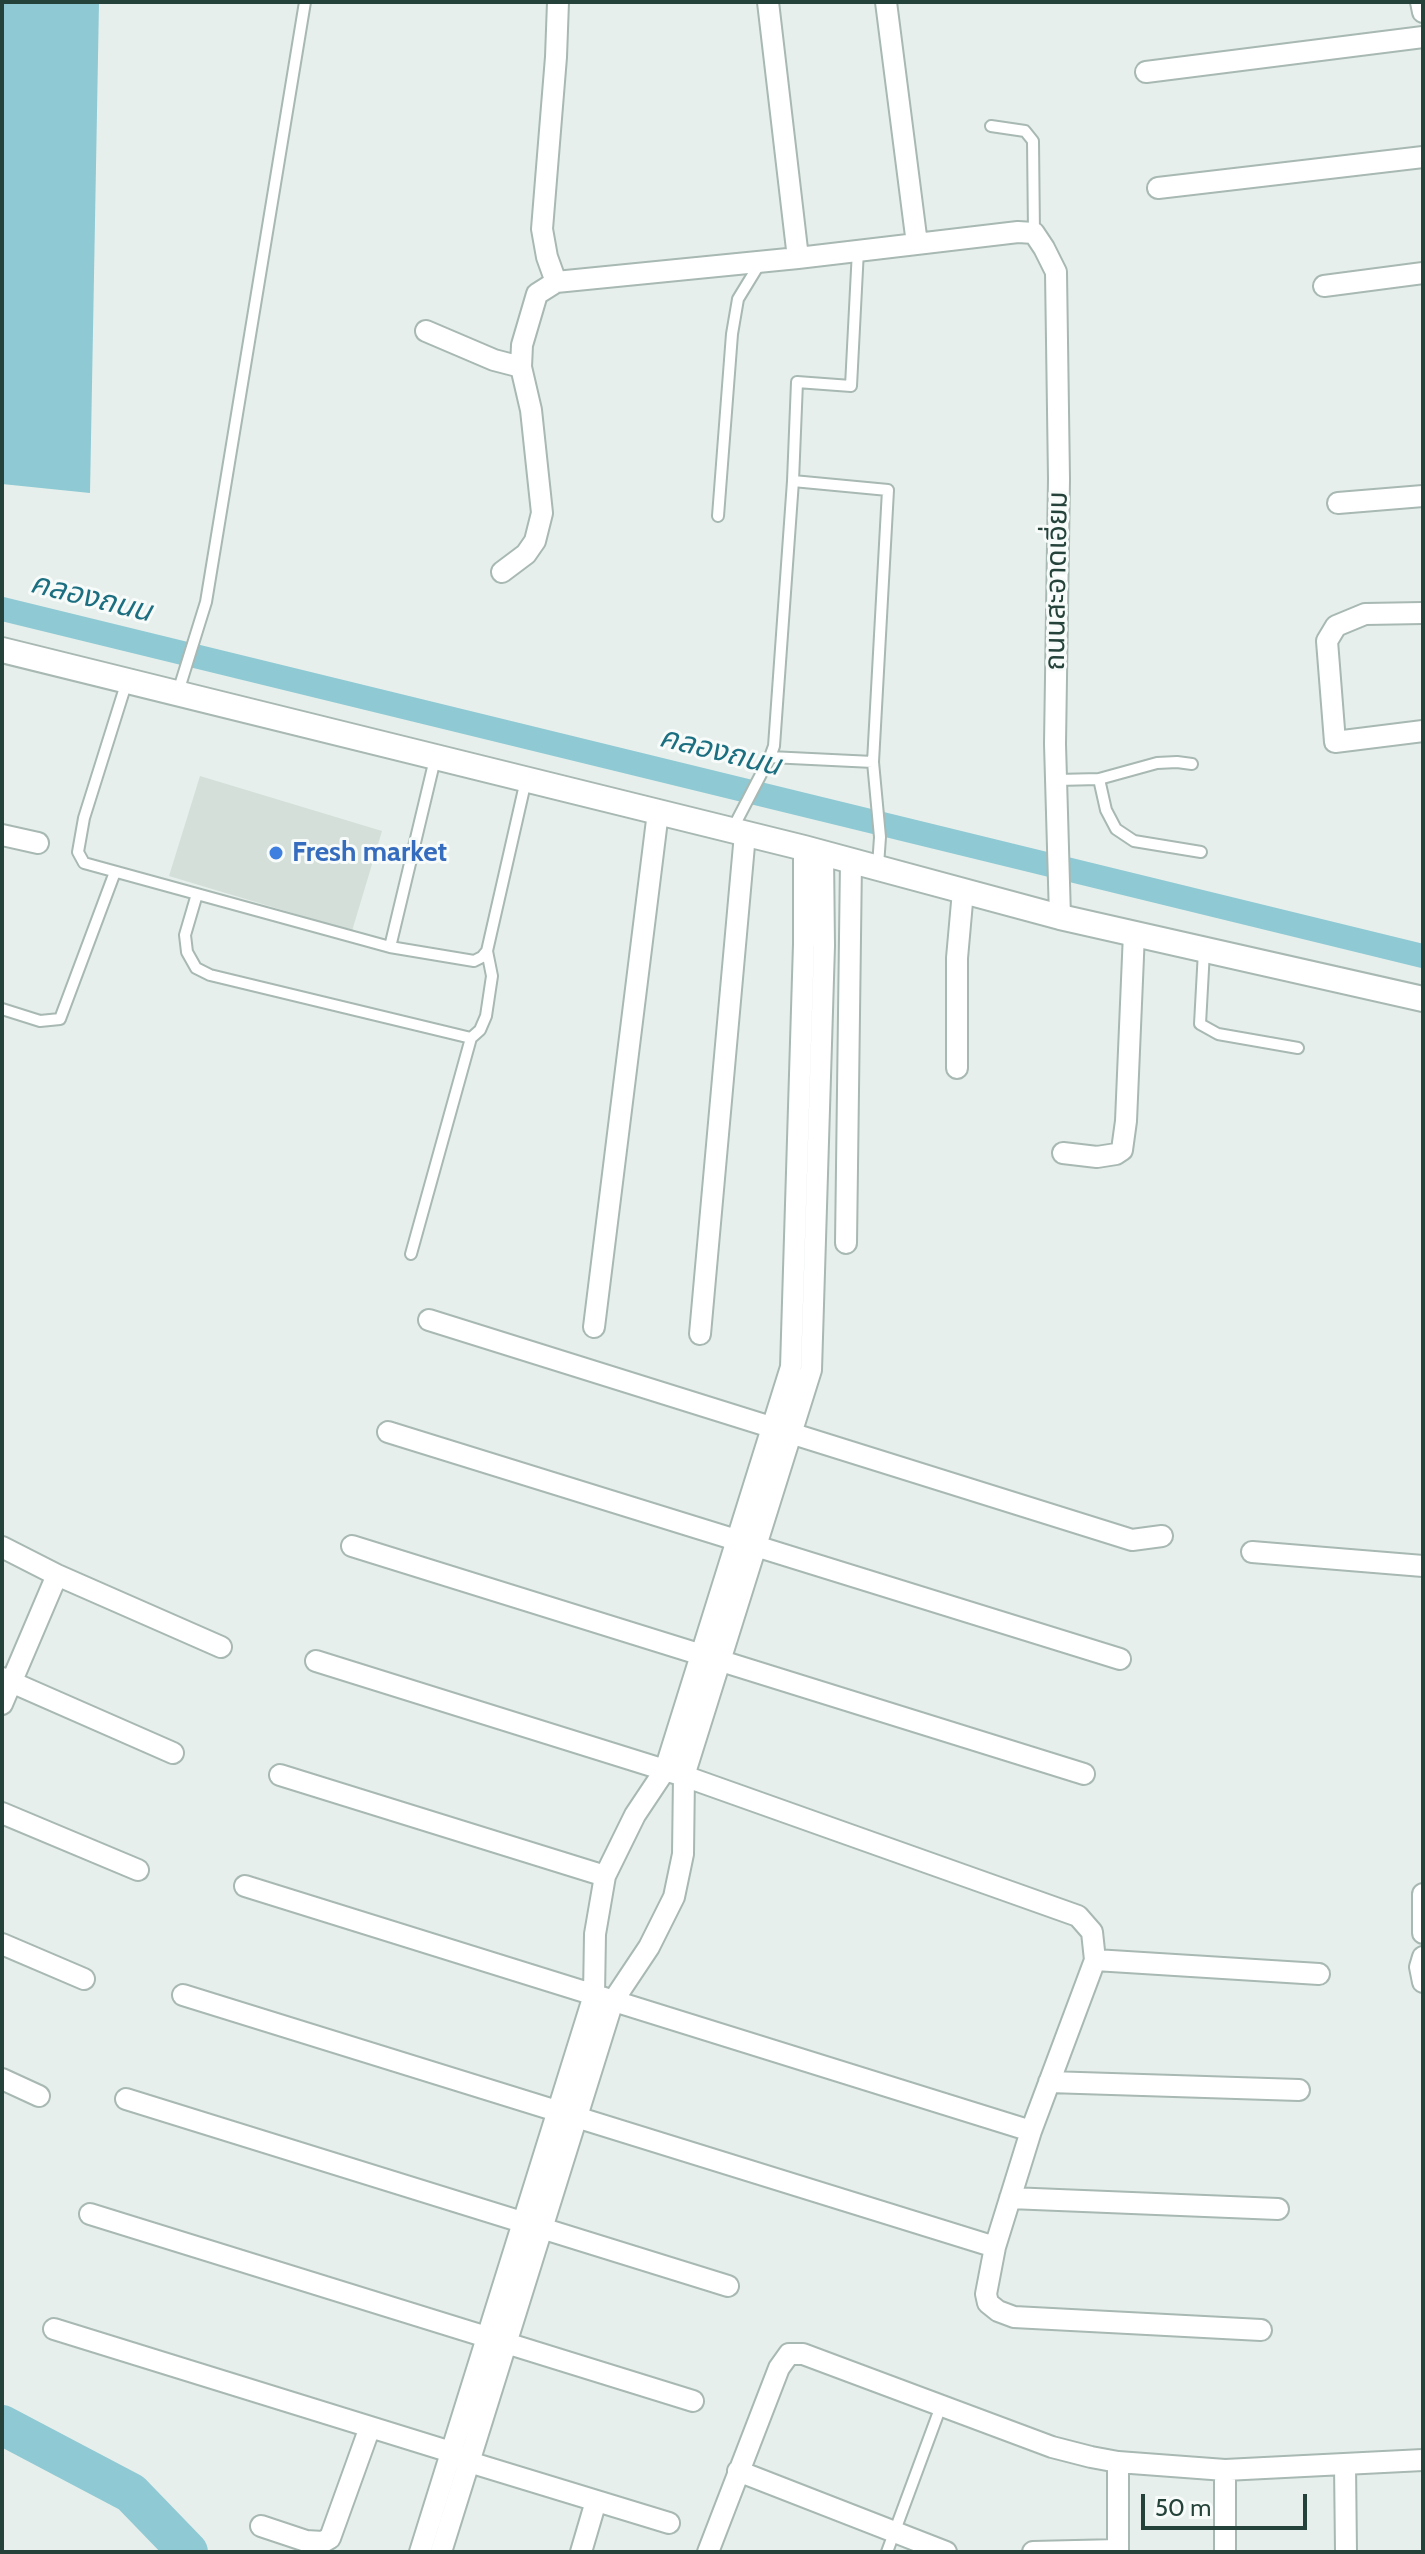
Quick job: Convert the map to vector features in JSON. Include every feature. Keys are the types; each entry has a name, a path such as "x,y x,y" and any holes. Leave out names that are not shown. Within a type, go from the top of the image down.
{"street":[{"path":"556,282 542,229 558,2"},
{"path":"768,2 798,258"},
{"path":"886,2 917,244"},
{"path":"1421,2 1423,12"},
{"path":"1146,72 1423,37"},
{"path":"1158,188 1423,157"},
{"path":"502,572 526,554 535,541 542,513 531,410 521,367 522,345 537,294 556,282 1018,232 1039,240"},
{"name":"ถนนสะอาดเอี่ยม","path":"1039,240 1056,272 1059,479 1055,744 1060,917"},
{"path":"1324,286 1423,273"},
{"path":"426,331 494,360 521,367"},
{"path":"1338,503 1423,496"},
{"path":"1423,613 1365,614 1336,626 1327,641 1335,742 1423,731"},
{"path":"2,650 127,681 180,684 526,780 658,812 739,824 813,851 1060,917 1423,999"},
{"path":"594,1327 658,812"},
{"path":"700,1334 739,824"},
{"path":"2,835 38,843"},
{"path":"420,2552 460,2457 604,1998 649,1947 674,1897 683,1854 674,1773 782,1430 803,1307 824,946 813,851"},
{"path":"846,1243 851,861"},
{"path":"957,1068 957,958 963,891"},
{"path":"1063,1153 1097,1157 1122,1150 1134,933"},
{"path":"429,1320 1132,1540 1162,1536"},
{"path":"388,1432 1120,1659"},
{"path":"352,1546 1084,1774"},
{"path":"2,1547 57,1575 221,1647"},
{"path":"1252,1552 1423,1566"},
{"path":"2,1704 7,1680 57,1575"},
{"path":"316,1661 674,1773 1078,1916 1092,1932 1095,1960 1031,2131 1010,2198 995,2247 986,2294 988,2303 1014,2317 1261,2330"},
{"path":"7,1680 173,1753"},
{"path":"604,1998 595,1934 605,1876 635,1815 674,1773"},
{"path":"280,1775 605,1876"},
{"path":"2,1813 138,1870"},
{"path":"245,1886 1031,2131"},
{"path":"1423,1894 1423,1933"},
{"path":"2,1944 84,1979"},
{"path":"1423,1957 1420,1967 1423,1982"},
{"path":"1095,1960 1319,1974"},
{"path":"183,1995 995,2247"},
{"path":"2,2079 39,2096"},
{"path":"1049,2082 1299,2090"},
{"path":"126,2099 728,2286"},
{"path":"1010,2198 1278,2209"},
{"path":"90,2214 693,2401"},
{"path":"54,2329 669,2523"},
{"path":"708,2552 779,2368 789,2354 803,2354 1052,2447 1118,2462 1225,2470 1423,2460"},
{"path":"261,2526 306,2541 323,2542 330,2538 370,2427"},
{"path":"441,2552 460,2457"},
{"path":"1033,2552 1118,2551 1118,2462"},
{"path":"1345,2465 1346,2552"},
{"path":"1225,2470 1225,2552"},
{"path":"738,2471 891,2543 946,2552"},
{"path":"581,2552 596,2501"}],"lane":[{"path":"180,684 206,602 305,2"},
{"path":"991,126 1025,131 1033,141 1039,240"},
{"path":"739,824 774,746 797,382 851,386 858,250"},
{"path":"718,516 732,334 738,299 761,261"},
{"path":"793,481 888,490 873,762 880,837 878,868"},
{"path":"127,681 84,818 78,852 84,863 390,947 474,961 487,951"},
{"path":"390,947 435,757"},
{"path":"770,757 873,762"},
{"path":"1057,780 1099,779 1157,763 1192,764"},
{"path":"1099,779 1106,810 1116,829 1134,841 1201,852"},
{"path":"411,1254 471,1038 480,1030 486,1016 492,976 487,951 526,780"},
{"path":"2,1009 40,1021 60,1019 115,872"},
{"path":"197,894 185,935 187,952 196,968 210,975 471,1038"},
{"path":"1204,949 1200,1024 1218,1034 1298,1048"},
{"path":"891,2543 941,2406"}],"shaded area":[{"name":"Fresh market","path":"200,776 382,831 352,931 169,876"}],"water":[{"path":"2,2 99,2 90,493 2,484"}],"waterway":[{"name":"คลองถนน","path":"2,609 1423,956"},
{"path":"2,2425 131,2493 188,2552"}],"place":[{"name":"Fresh market","path":"276,853"}]}
